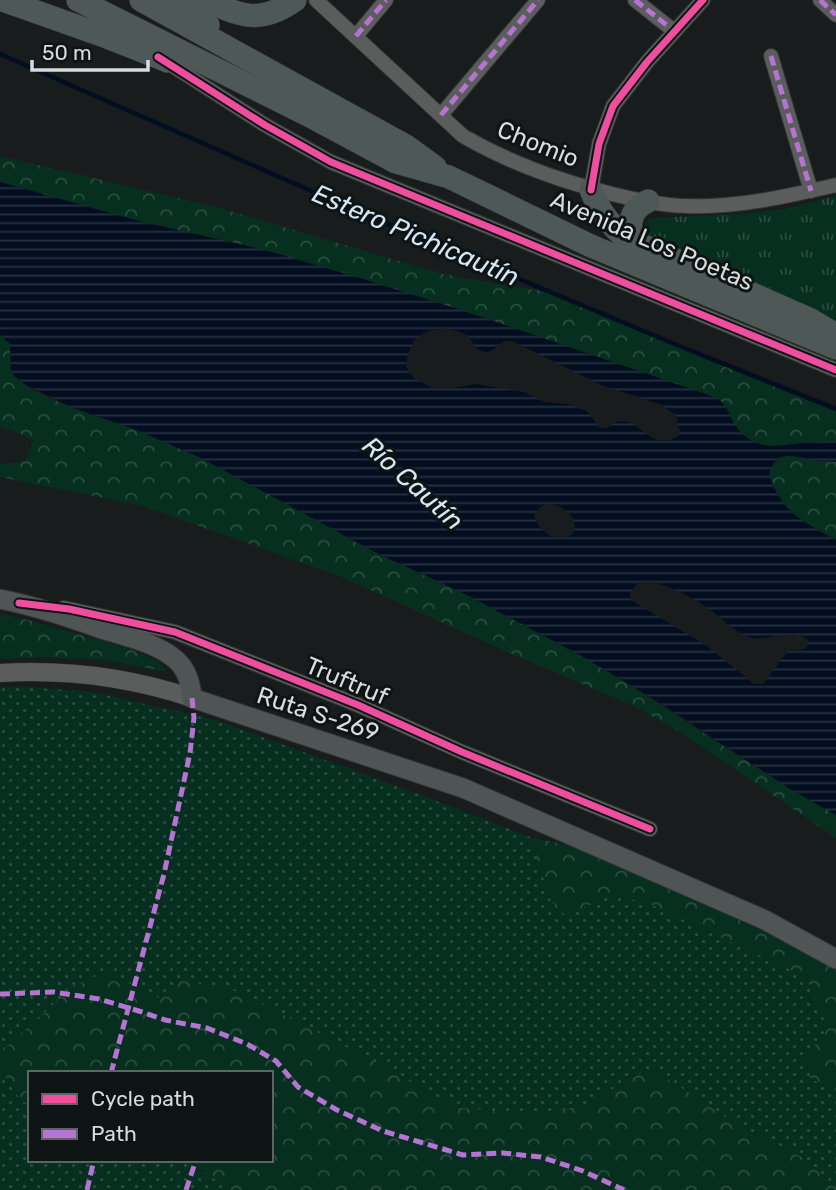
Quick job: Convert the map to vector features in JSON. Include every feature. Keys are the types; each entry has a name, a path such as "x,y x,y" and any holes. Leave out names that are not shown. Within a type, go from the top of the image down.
{"main road":[{"path":"3,0 107,37 314,118"},
{"name":"Avenida Los Poetas","path":"79,0 396,162 449,177"},
{"name":"Avenida Los Poetas","path":"141,0 406,146 449,177 591,246 836,348"},
{"path":"177,0 260,65"},
{"path":"206,0 231,12 255,16 281,10 295,0"},
{"path":"591,190 610,223 626,238 811,320 836,335"},
{"path":"641,245 632,235 630,220 636,208 648,201"},
{"name":"Truftruf","path":"9,601 37,607 163,651 177,660 187,673 192,685 192,698"},
{"name":"Ruta S-269","path":"192,698 463,788 765,920 836,959"}],"street":[{"name":"Chomio","path":"316,0 464,136 518,164 591,190 687,206 769,200 836,185"},
{"path":"356,36 386,0"},
{"path":"441,115 538,0"},
{"path":"635,0 674,31"},
{"path":"591,190 598,144 613,106 703,0"},
{"path":"820,0 836,15"},
{"path":"771,56 811,191"},
{"path":"158,57 265,125 331,162 836,370"},
{"name":"Truftruf","path":"9,601 69,609 175,632 358,705 650,829"},
{"name":"Ruta S-269","path":"0,673 58,671 89,674 142,682 192,698"}],"green space":[{"path":"0,156 220,208 443,274 552,293 836,409 836,441 781,446 754,442 738,429 717,398 360,278 265,250 139,221 0,182"},
{"path":"836,196 836,325 780,293 646,235 644,225 650,218 741,214 784,209"},
{"path":"0,335 10,343 11,371 21,382 34,390 68,406 150,435 193,454 377,553 469,595 556,642 617,677 836,815 836,838 680,732 634,706 339,576 143,506 0,477 0,463 25,461 34,439 0,426"},
{"path":"791,455 836,462 836,540 787,509 771,481 771,468 780,457"},
{"path":"0,614 127,648 161,664 167,672 106,660 43,657 0,659"},
{"path":"0,687 92,692 216,720 530,837 551,901 612,895 648,903 806,977 828,1028 811,1080 836,1086 836,1187 804,1158 742,1128 651,1068 586,1104 538,1116 455,1107 239,992 181,980 159,998 0,1050"},
{"path":"530,837 587,850 753,924 836,970 836,1086 811,1080 806,1057 828,1028 806,977 648,903 612,895 566,916 551,901"},
{"path":"106,972 159,998 181,980 239,992 455,1107 538,1116 586,1104 651,1068 742,1128 804,1158 836,1187 836,1190 231,1190 190,1162 273,1162 273,1071 28,1071 28,1103 21,1101 0,1068 0,1050 75,985"},
{"path":"0,1068 21,1101 28,1103 28,1162 190,1162 231,1190 0,1190"}],"water":[{"name":"Río Cautín","path":"0,182 139,221 265,250 360,278 706,394 724,404 738,429 753,442 780,446 836,441 836,462 785,456 775,461 769,475 787,508 804,522 836,540 836,815 790,789 660,703 585,658 469,596 379,554 201,458 136,430 71,407 26,385 14,376 11,370 10,344 0,335","holes":["444,328 466,335 477,348 486,352 503,342 512,341 601,385 662,405 674,414 680,432 678,436 658,440 626,422 600,428 587,411 568,404 544,402 524,392 476,384 445,389 432,388 414,378 406,365 410,349 421,334","554,505 569,513 574,522 573,534 560,538 544,532 534,515 541,506","654,582 685,594 749,637 794,634 808,640 807,647 787,652 763,684 754,684 707,646 631,600 630,592 638,583"]}],"waterway":[{"name":"Estero Pichicautín","path":"0,54 350,208 836,409"}],"marked path":[{"path":"356,36 386,0"},
{"path":"441,115 538,0"},
{"path":"635,0 674,31"},
{"path":"820,0 836,15"},
{"path":"771,56 811,191"},
{"path":"112,1071 164,874 190,753 194,718 192,698"},
{"path":"0,994 54,992 99,999 165,1020 207,1028 247,1044 276,1061 298,1087 337,1110 383,1131 463,1155 503,1153 541,1157 583,1171 624,1190"},
{"path":"87,1190 94,1162"},
{"path":"186,1190 195,1162"}],"cycle path":[{"path":"591,190 599,144 613,106 647,62 703,0"},
{"path":"158,57 265,125 331,162 836,370"},
{"path":"19,603 69,609 175,632 358,705 462,752 650,829"}]}
